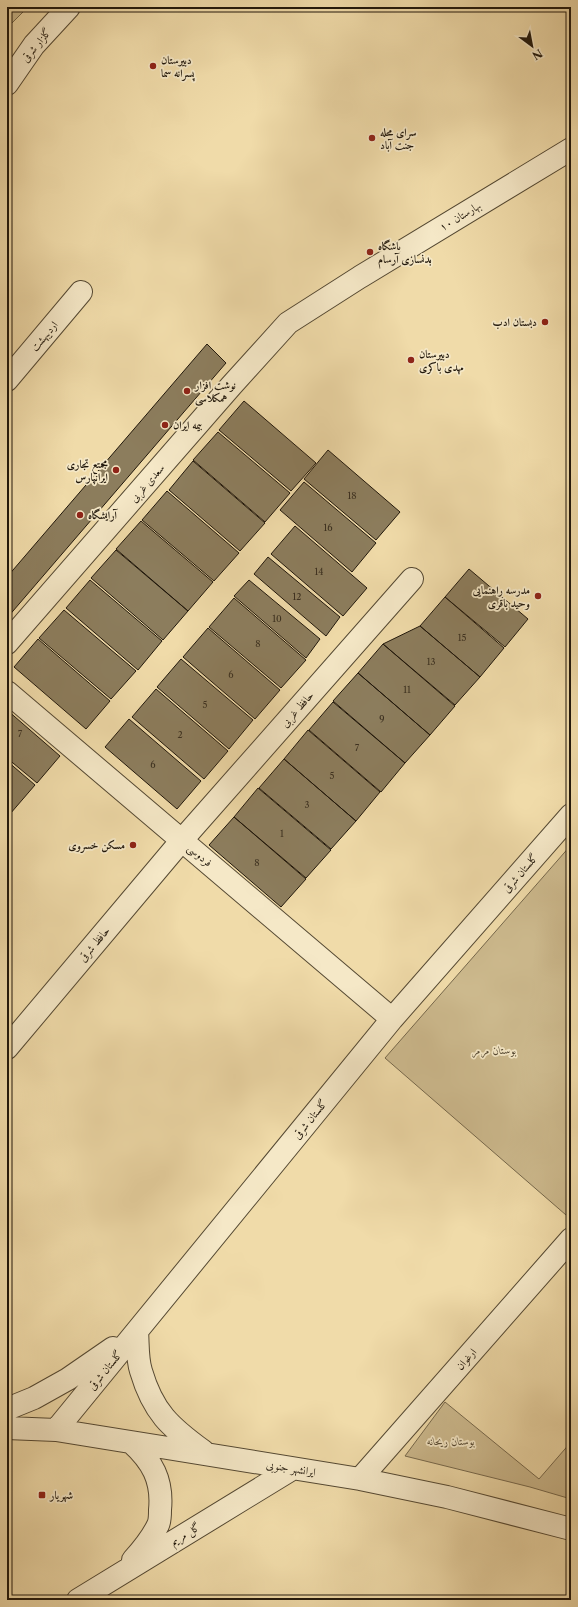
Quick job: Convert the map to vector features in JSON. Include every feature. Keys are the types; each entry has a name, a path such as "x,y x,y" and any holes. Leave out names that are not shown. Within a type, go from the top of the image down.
{"street":[{"name":"گلزار شرقی","path":"7,84 34,45 69,7"},
{"name":"بهارستان ۱۰","path":"288,324 360,277 571,149"},
{"name":"اردیبهشت","path":"7,380 81,292"},
{"name":"سعدی غربی","path":"7,643 225,392 288,324"},
{"name":"حافظ غربی","path":"182,840 412,579"},
{"name":"فردوسی","path":"7,692 392,1019"},
{"name":"گلستان شرقی","path":"56,1430 392,1019 571,815"},
{"name":"حافظ شرقی","path":"7,1048 182,840"},
{"name":"ارغوان","path":"360,1479 571,1239"},
{"path":"7,1409 34,1398 68,1380 137,1331"},
{"path":"137,1331 140,1370 157,1411 178,1433 207,1454"},
{"name":"ایرانشهر جنوبی","path":"7,1428 56,1430 360,1479 447,1498 571,1529"},
{"path":"122,1573 145,1547 159,1523 161,1496 156,1473 141,1451 131,1442"},
{"name":"گل مریم","path":"78,1600 292,1469"}],"green space":[{"path":"7,7 28,7 7,28"},
{"name":"بوستان مرمر","path":"571,845 571,1210 566,1215 385,1058"},
{"name":"بوستان ریحانه","path":"445,1402 539,1479 571,1442 571,1499 530,1487 405,1456"}],"building":[{"name":"مجمتع تجاری ایرانپارس","path":"207,344 226,363 7,618 7,577"},
{"path":"244,401 316,463 291,491 219,430"},
{"path":"218,432 290,493 265,522 193,460"},
{"path":"328,450 400,512 376,540 304,479"},
{"path":"193,461 265,523 240,551 169,490"},
{"path":"304,482 376,543 352,572 280,510"},
{"path":"167,491 239,553 214,581 142,520"},
{"path":"141,521 213,582 188,611 116,549"},
{"path":"295,526 367,588 343,616 271,554"},
{"path":"116,550 188,611 163,640 91,578"},
{"path":"268,557 340,617 326,636 254,574"},
{"path":"469,569 528,619 505,647 445,597"},
{"path":"90,580 162,641 138,670 66,608"},
{"path":"249,580 320,639 306,658 234,596"},
{"path":"445,597 504,648 480,677 420,626"},
{"path":"234,598 306,660 281,688 209,627"},
{"path":"64,610 136,671 111,699 39,638"},
{"path":"420,626 480,677 455,705 383,644"},
{"path":"208,628 280,690 255,719 183,657"},
{"path":"38,639 110,701 86,729 14,667"},
{"path":"383,644 455,706 430,735 358,673"},
{"path":"181,659 253,720 229,749 157,687"},
{"path":"358,673 430,735 405,763 333,701"},
{"path":"156,689 228,751 204,779 132,717"},
{"path":"333,702 405,763 381,792 309,730"},
{"path":"7,710 60,756 37,783 7,758"},
{"path":"129,719 201,781 177,809 105,747"},
{"path":"308,730 380,792 356,821 284,759"},
{"path":"284,759 356,821 331,849 259,788"},
{"path":"7,761 35,785 10,814 7,811"},
{"path":"258,788 331,850 306,878 234,817"},
{"path":"234,817 306,879 281,907 209,845"}],"place":[{"name":"دبیرستان پسرانه سما","path":"153,66"},
{"name":"سرای محله جنت آباد","path":"372,138"},
{"name":"باشگاه بدنسازی آرسام","path":"370,252"},
{"name":"دبستان ادب","path":"545,322"},
{"name":"دبیرستان مهدی باکری","path":"411,360"},
{"name":"نوشت افزار همکلاسی","path":"187,391"},
{"name":"بیمه ایران","path":"165,425"},
{"name":"مجمتع تجاری ایرانپارس","path":"116,470"},
{"name":"آرایشگاه","path":"80,515"},
{"name":"مدرسه راهنمایی وحید باقری","path":"538,596"},
{"name":"مسکن خسروی","path":"133,845"},
{"name":"شهریار","path":"42,1495"}]}
